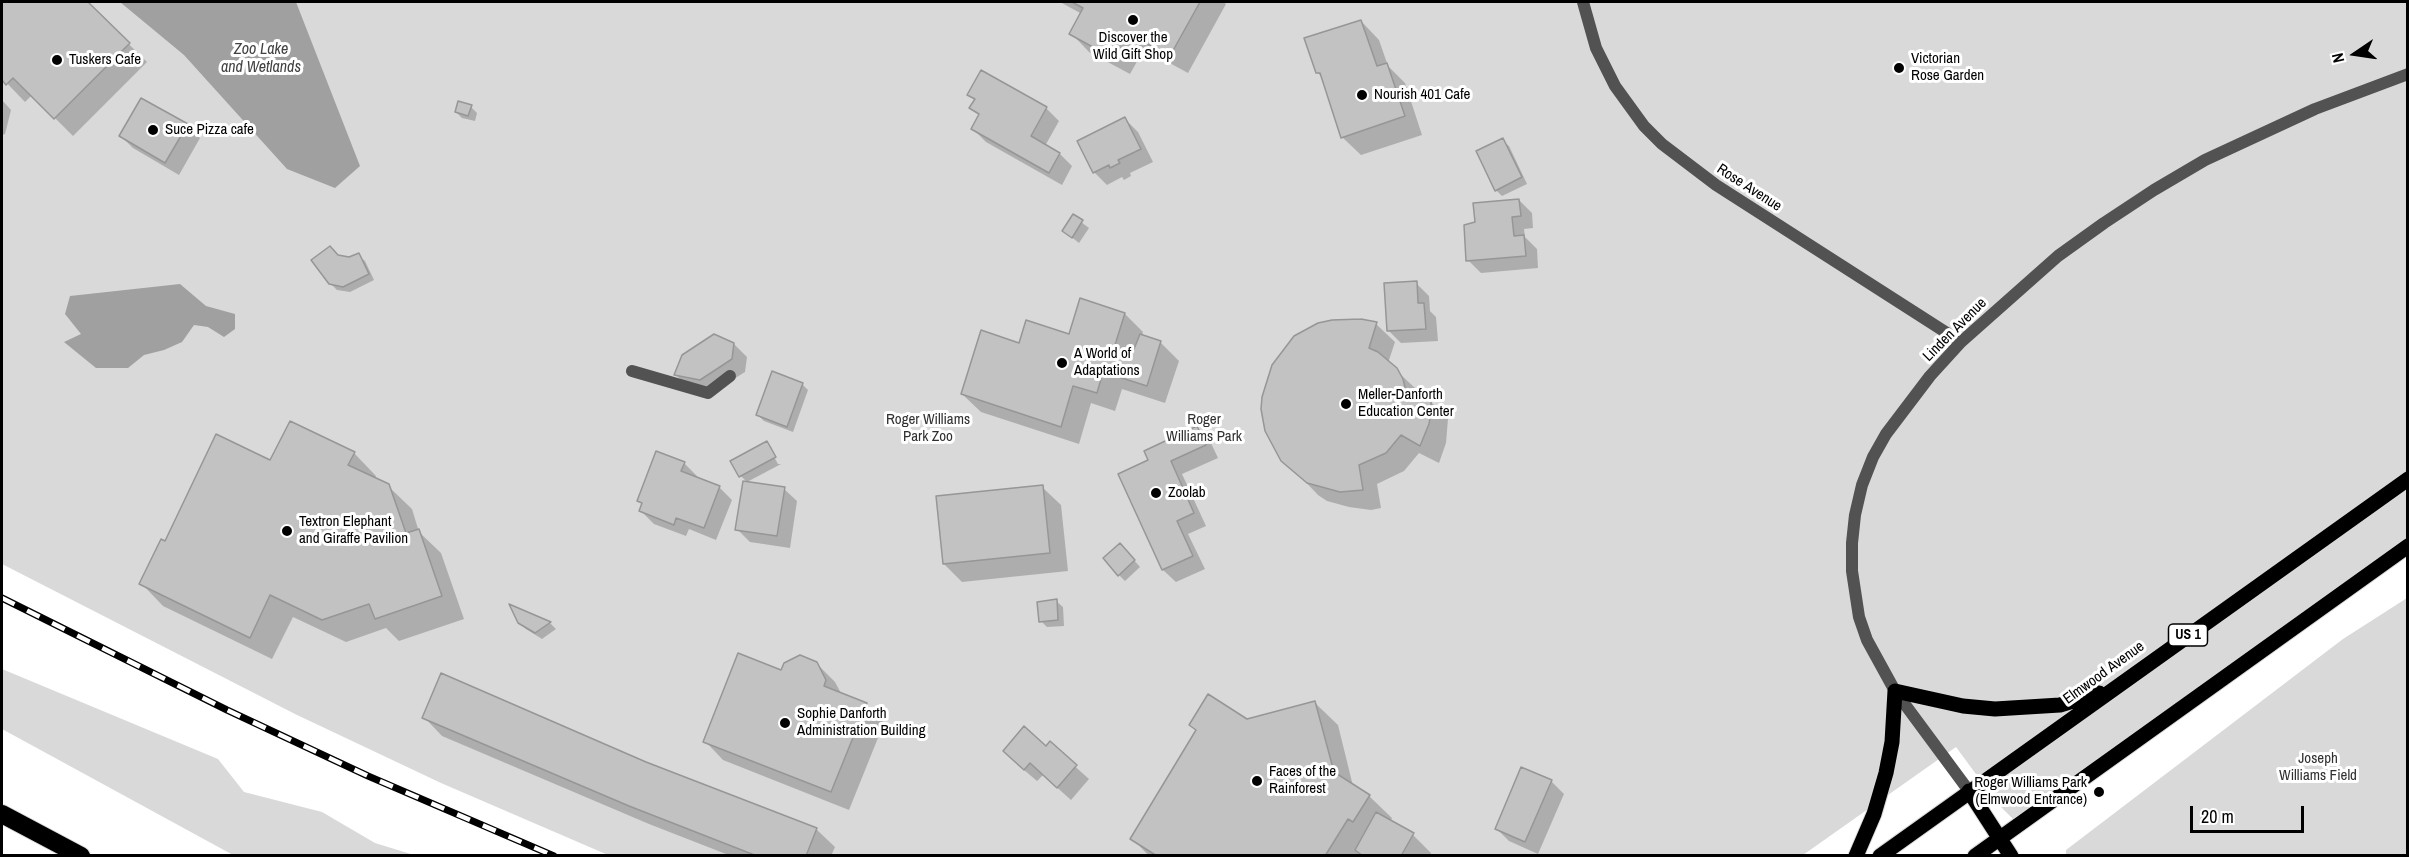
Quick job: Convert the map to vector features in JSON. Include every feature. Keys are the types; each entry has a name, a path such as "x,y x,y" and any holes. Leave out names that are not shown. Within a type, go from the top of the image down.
{"highway":[{"path":"2,814 81,855"}],"main road":[{"name":"Elmwood Avenue","path":"1880,855 2408,479"},
{"path":"1975,855 2408,546"},
{"path":"1856,855 1874,814 1886,773 1892,742 1895,691 1963,706 2018,709 2060,705 2091,696 2119,684"},
{"path":"1970,791 2011,855"}],"street":[{"name":"Rose Avenue","path":"1582,2 1596,48 1615,86 1644,126 1662,144 1716,185 1961,342"},
{"name":"Linden Avenue","path":"1970,791 1895,691 1867,640 1856,606 1852,572 1855,514 1862,485 1873,457 1886,434 1930,376 1961,342 2058,256 2154,190 2205,160 2316,110 2408,74"},
{"path":"632,372 708,393 730,376"}],"green space":[{"name":"Roger Williams Park","path":"2,2 2407,2 2407,538 2014,820 1998,804 1956,747 1803,855 608,855 441,783 295,714 2,564"},
{"name":"Joseph Williams Field","path":"2407,598 2407,855 2066,855 2066,850 2343,639"},
{"path":"2,669 218,759 244,792 322,812 375,843 414,855 233,855 2,729"}],"water":[{"name":"Zoo Lake and Wetlands","path":"120,2 296,2 360,166 335,188 287,169 184,55"},
{"path":"180,284 206,306 235,314 235,329 224,337 208,327 194,325 182,342 144,355 128,368 96,368 64,342 81,334 65,314 70,296"}],"building":[{"name":"Tuskers Cafe","path":"2,2 88,2 130,43 54,119 13,78 6,85 2,80"},
{"name":"Discover the Wild Gift Shop","path":"1072,2 1200,2 1170,56 1125,32 1111,57 1069,34 1083,8"},
{"name":"Nourish 401 Cafe","path":"1361,20 1377,66 1387,63 1405,116 1341,138 1320,73 1316,73 1304,38"},
{"path":"981,70 1047,107 1031,136 1060,153 1049,173 971,129 979,114 969,108 975,99 967,95"},
{"name":"Suce Pizza cafe","path":"141,98 188,124 165,163 119,136"},
{"path":"458,101 472,105 468,116 455,112"},
{"path":"1125,117 1141,149 1118,160 1120,163 1110,168 1109,165 1093,173 1077,141"},
{"path":"1503,138 1522,177 1495,191 1476,151"},
{"path":"1519,199 1521,216 1512,217 1514,236 1524,235 1526,256 1466,261 1464,225 1475,222 1473,203"},
{"path":"1073,214 1083,220 1072,238 1062,231"},
{"path":"330,246 338,255 349,257 359,253 369,274 343,287 329,284 311,260"},
{"path":"1417,281 1418,303 1424,303 1426,329 1387,331 1384,283"},
{"name":"A World of Adaptations","path":"1080,298 1125,313 1114,348 1132,354 1140,334 1161,341 1147,386 1103,372 1097,393 1073,386 1061,427 961,394 981,330 1019,343 1026,320 1069,334"},
{"name":"Meller-Danforth Education Center","path":"1361,319 1377,322 1369,348 1378,352 1397,368 1403,379 1408,400 1431,400 1431,412 1420,446 1401,435 1386,453 1359,465 1363,490 1340,492 1307,483 1281,461 1265,431 1261,409 1262,397 1272,365 1294,336 1318,323"},
{"path":"714,334 734,343 732,359 700,380 674,375 682,355"},
{"path":"772,371 803,383 787,427 756,415"},
{"name":"Textron Elephant and Giraffe Pavilion","path":"290,421 355,452 348,465 389,484 406,533 419,529 442,596 375,619 369,604 322,620 270,595 250,638 139,584 161,539 165,541 216,434 270,460"},
{"name":"Zoolab","path":"1197,426 1206,445 1171,461 1194,513 1177,521 1193,556 1162,570 1118,474 1148,460 1144,451"},
{"path":"767,441 776,457 739,477 730,461"},
{"path":"656,451 685,462 681,471 720,486 704,528 676,518 674,525 639,511 642,503 637,501"},
{"path":"743,481 785,487 777,536 735,530"},
{"path":"1043,485 1050,553 943,564 936,496"},
{"path":"1120,543 1135,560 1118,576 1103,558"},
{"path":"1057,599 1058,620 1039,622 1037,602"},
{"path":"509,604 551,622 535,633 518,623"},
{"name":"Sophie Danforth Administration Building","path":"738,653 781,670 784,663 800,655 817,662 826,680 824,686 867,703 831,792 703,742"},
{"path":"441,673 646,762 817,828 806,856 757,856 629,806 422,718"},
{"name":"Faces of the Rainforest","path":"1208,694 1247,719 1315,701 1334,772 1370,795 1353,822 1348,819 1325,856 1157,856 1130,839 1196,730 1189,725"},
{"path":"1024,726 1046,746 1050,741 1077,765 1057,788 1030,763 1024,770 1003,751"},
{"path":"1521,767 1552,780 1525,842 1495,829"},
{"path":"1376,812 1414,833 1401,856 1363,856 1355,850"}],"railway":[{"path":"2,598 227,710 368,776 554,856"}],"place":[{"name":"Discover the Wild Gift Shop","path":"1133,20"},
{"name":"Tuskers Cafe","path":"57,60"},
{"name":"Victorian Rose Garden","path":"1899,68"},
{"name":"Nourish 401 Cafe","path":"1362,95"},
{"name":"Suce Pizza cafe","path":"153,130"},
{"name":"A World of Adaptations","path":"1062,363"},
{"name":"Meller-Danforth Education Center","path":"1346,404"},
{"name":"Zoolab","path":"1156,493"},
{"name":"Textron Elephant and Giraffe Pavilion","path":"287,531"},
{"name":"Sophie Danforth Administration Building","path":"785,723"},
{"name":"Faces of the Rainforest","path":"1257,781"},
{"name":"Roger Williams Park (Elmwood Entrance)","path":"2099,792"}],"park label":[{"name":"Roger Williams Park Zoo","path":"928,428"}]}
